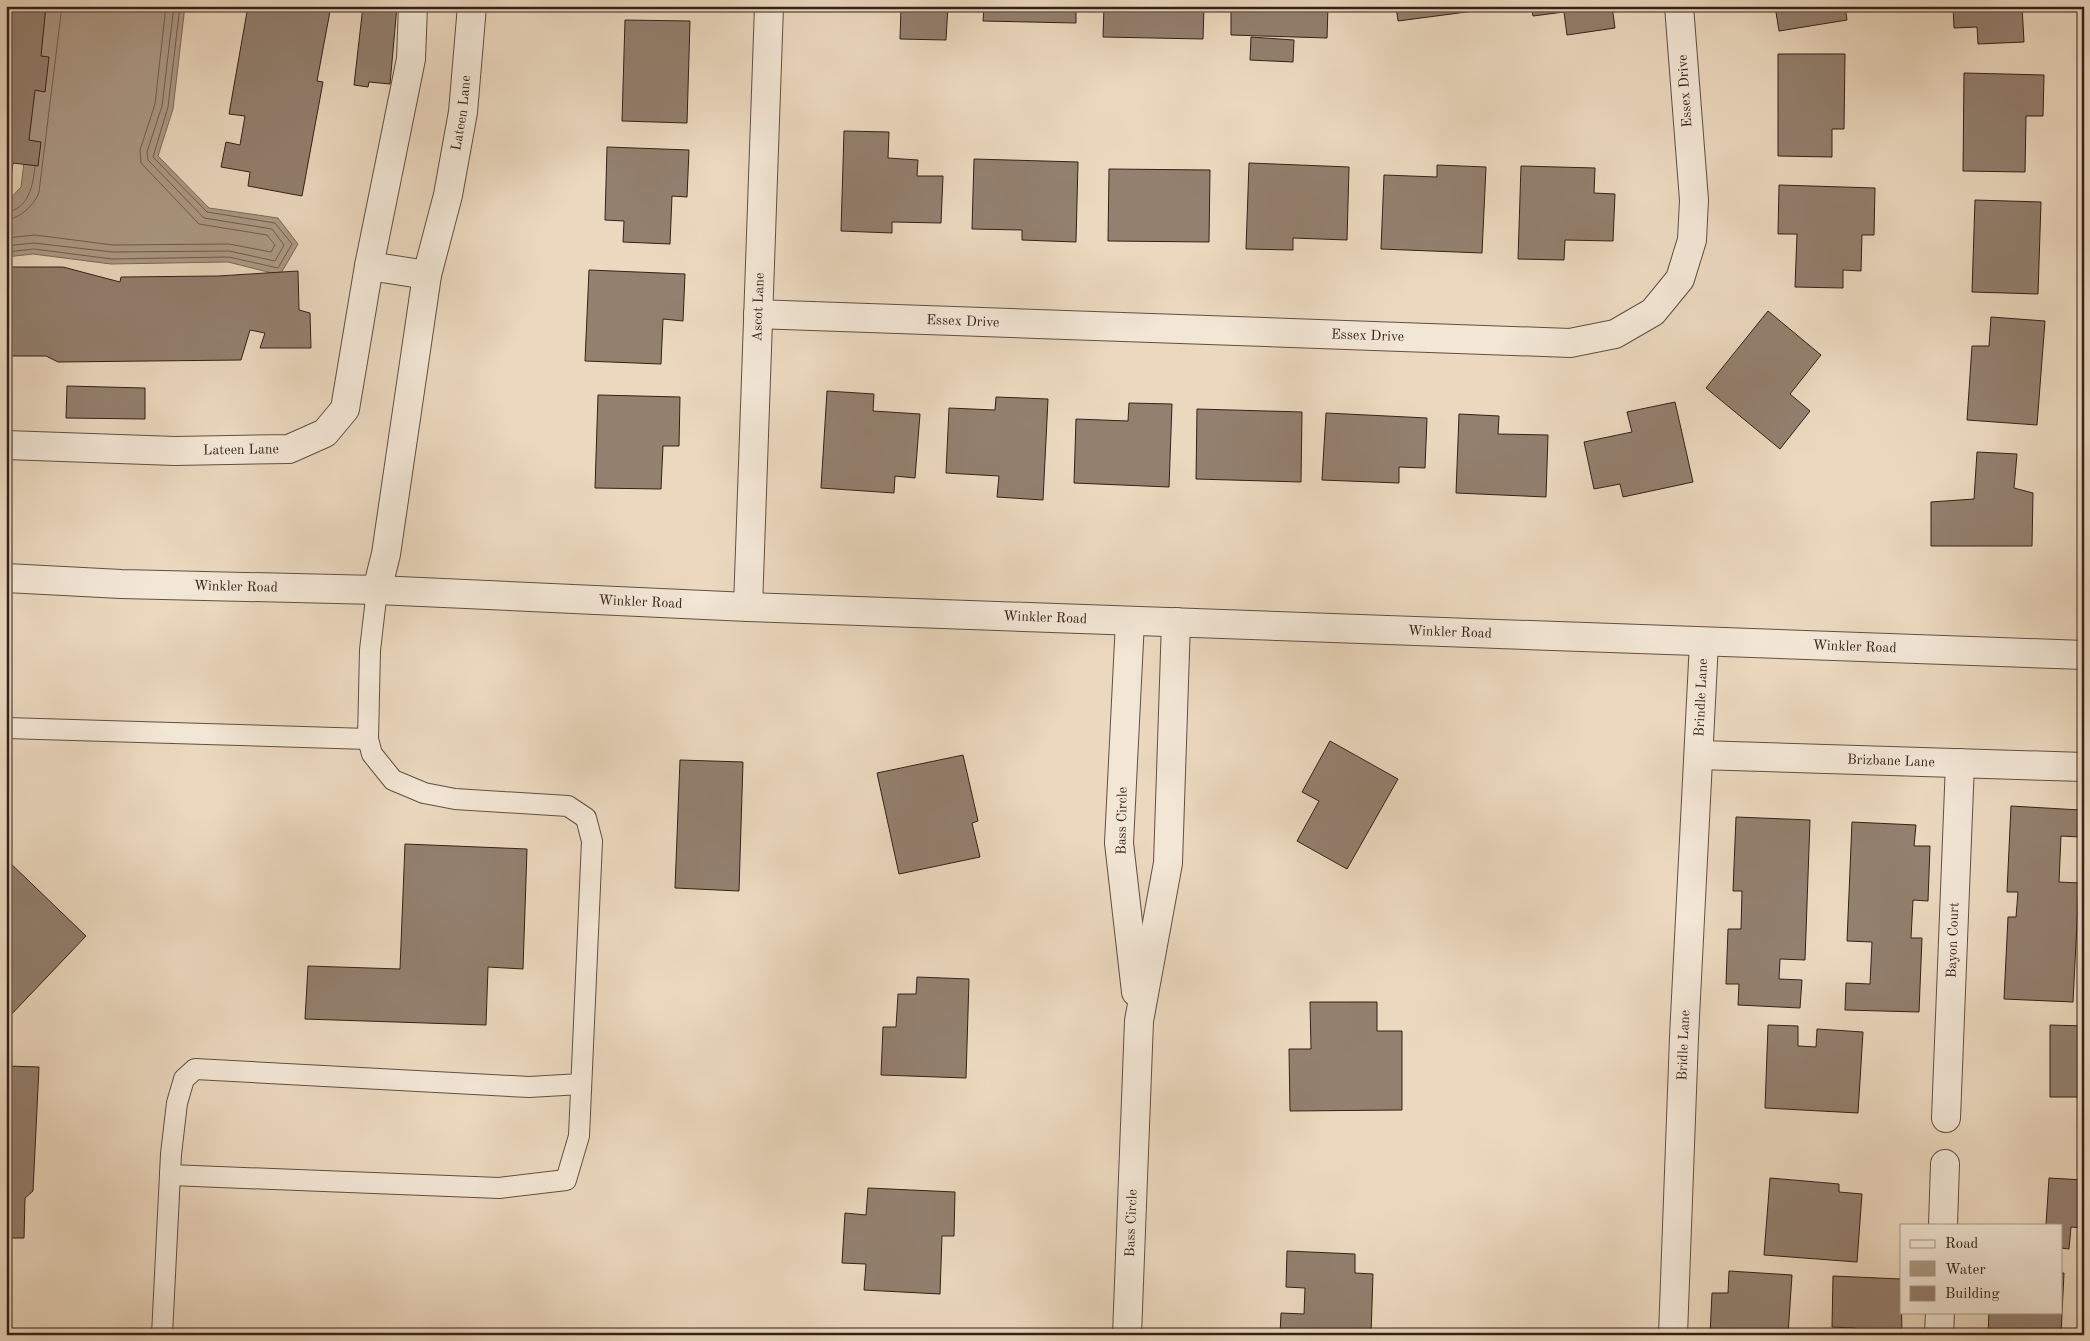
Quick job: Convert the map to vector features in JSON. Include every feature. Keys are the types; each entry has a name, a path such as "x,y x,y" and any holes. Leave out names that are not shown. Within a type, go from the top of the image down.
{"street":[{"name":"Lateen Lane","path":"6,445 175,451 289,449 325,433 346,409 368,266 410,59 413,6"},
{"name":"Lateen Lane","path":"377,590 386,554 428,276 448,194 463,112 472,6"},
{"name":"Ascot Lane","path":"748,607 769,6"},
{"name":"Essex Drive","path":"758,314 1570,343 1615,334 1653,312 1680,279 1692,240 1694,200 1679,6"},
{"path":"368,266 428,276"},
{"name":"Winkler Road","path":"6,578 121,584 377,590 748,607 2084,655"},
{"name":"Bass Circle","path":"1130,621 1119,843 1139,1021"},
{"name":"Bass Circle","path":"1127,1335 1139,1021 1168,863 1176,622"},
{"name":"Brindle Lane","path":"1699,755 1704,642"},
{"name":"Brizbane Lane","path":"1699,755 2084,768"},
{"name":"Bridle Lane","path":"1672,1335 1699,755"},
{"name":"Bayon Court","path":"1946,1118 1960,763"},
{"path":"1943,1224 1945,1164"},
{"path":"1939,1335 1940,1314"}],"lane":[{"path":"170,1175 498,1188 566,1180 579,1136 592,840 586,818 568,806 456,799 424,793 393,780 372,754 368,739 370,650 377,590"},
{"path":"6,728 368,739"},
{"path":"162,1335 170,1175 177,1103 184,1079 195,1069 529,1087 581,1084"}],"water":[{"path":"43,6 185,6 173,109 158,156 209,208 278,218 298,244 280,275 228,262 111,264 33,254 6,257 6,203 21,187"}],"building":[{"path":"6,6 46,6 41,56 49,57 45,92 35,90 29,140 41,142 38,166 13,163 11,179 6,178"},
{"path":"248,6 331,6 317,81 323,82 302,196 248,186 250,172 221,167 226,142 240,145 245,116 229,114"},
{"path":"363,6 397,6 390,84 369,82 368,87 354,85"},
{"path":"857,6 948,6 946,40 900,39 901,8"},
{"path":"984,6 1076,6 1076,23 983,21"},
{"path":"1104,6 1204,6 1203,39 1103,37"},
{"path":"1231,6 1328,6 1327,38 1231,35"},
{"path":"1396,6 1474,6 1474,11 1398,21"},
{"path":"1531,6 1612,6 1615,28 1567,35 1564,12 1533,16"},
{"path":"1775,6 1845,6 1847,20 1779,31"},
{"path":"1953,6 2022,6 2024,42 1978,44 1977,27 1954,28"},
{"path":"625,20 690,21 687,123 622,121"},
{"path":"1251,37 1294,40 1293,62 1250,60"},
{"path":"1778,54 1845,54 1844,129 1832,129 1832,157 1778,156"},
{"path":"1964,73 2044,75 2043,116 2026,116 2025,172 1963,171"},
{"path":"844,131 889,132 888,158 918,160 917,176 943,176 941,223 892,222 892,233 841,231"},
{"path":"607,147 689,150 687,197 672,196 670,244 623,242 624,221 605,220"},
{"path":"974,159 1078,162 1076,242 1022,240 1022,230 972,229"},
{"path":"1249,163 1349,167 1347,240 1293,238 1293,250 1246,249"},
{"path":"1437,165 1486,167 1482,253 1381,249 1384,175 1437,177"},
{"path":"1521,166 1595,168 1594,193 1615,194 1613,241 1565,240 1564,260 1518,259"},
{"path":"1109,169 1210,170 1209,242 1108,241"},
{"path":"1779,185 1875,188 1874,235 1862,235 1861,271 1843,270 1843,288 1795,287 1797,234 1778,234"},
{"path":"1975,200 2041,202 2038,294 1972,292"},
{"path":"6,267 63,267 120,282 121,277 218,276 298,271 299,310 310,313 311,348 260,348 265,333 250,330 241,360 58,362 46,356 6,356"},
{"path":"589,270 685,274 683,321 663,319 661,364 585,361"},
{"path":"1768,311 1821,355 1790,394 1810,411 1780,449 1706,388"},
{"path":"1991,317 2045,321 2037,425 1967,420 1972,346 1989,346"},
{"path":"67,386 145,388 145,419 66,418"},
{"path":"827,391 874,394 873,411 920,414 915,478 895,476 894,493 821,488"},
{"path":"598,395 680,397 679,446 663,446 661,489 595,488"},
{"path":"996,397 1048,399 1043,500 997,497 999,476 946,473 949,408 995,410"},
{"path":"1675,402 1693,482 1623,497 1620,484 1594,489 1584,442 1632,432 1627,412"},
{"path":"1129,403 1172,404 1169,487 1074,483 1076,419 1128,421"},
{"path":"1197,409 1302,412 1301,482 1196,479"},
{"path":"1326,413 1427,418 1425,468 1399,467 1399,483 1322,480"},
{"path":"1459,414 1499,416 1498,434 1548,435 1546,497 1456,493"},
{"path":"1977,452 2017,454 2014,488 2033,493 2032,546 1931,546 1931,502 1974,499"},
{"path":"1330,741 1398,779 1347,869 1297,841 1319,801 1302,792"},
{"path":"963,755 978,821 972,823 980,857 899,874 877,773"},
{"path":"680,760 743,762 739,891 675,888"},
{"path":"2011,806 2080,810 2079,837 2061,836 2059,882 2079,883 2073,1002 2004,999 2008,917 2016,917 2018,892 2007,892"},
{"path":"1736,817 1810,820 1805,960 1780,959 1779,979 1802,980 1800,1008 1738,1005 1739,984 1726,984 1728,929 1741,929 1742,891 1733,891"},
{"path":"1852,822 1916,825 1914,846 1930,846 1928,901 1913,900 1911,938 1922,938 1919,1012 1845,1010 1846,983 1870,984 1872,942 1847,941"},
{"path":"405,844 527,849 523,969 488,967 486,1025 305,1019 308,966 400,969"},
{"path":"6,859 86,936 7,1019 6,1018"},
{"path":"917,977 969,979 966,1078 881,1075 883,1027 896,1027 898,994 916,994"},
{"path":"1310,1002 1377,1002 1377,1031 1402,1031 1402,1110 1290,1111 1289,1049 1311,1049"},
{"path":"1768,1025 1798,1026 1798,1046 1816,1047 1817,1029 1863,1032 1858,1113 1765,1108"},
{"path":"2050,1025 2084,1026 2084,1097 2050,1097"},
{"path":"6,1066 39,1067 33,1191 25,1198 24,1238 6,1238"},
{"path":"1770,1178 1839,1184 1839,1192 1862,1194 1857,1262 1764,1255"},
{"path":"2049,1178 2084,1180 2084,1228 2071,1227 2069,1249 2062,1248 2062,1224 2046,1224"},
{"path":"868,1188 955,1192 954,1236 942,1236 940,1294 864,1290 866,1264 842,1263 845,1213 866,1215"},
{"path":"1287,1251 1355,1254 1355,1273 1373,1274 1371,1335 1280,1335 1281,1313 1304,1314 1305,1288 1286,1287"},
{"path":"1729,1271 1792,1275 1788,1335 1710,1335 1712,1293 1728,1293"},
{"path":"2062,1273 2064,1273 2061,1335 1988,1335 1989,1314 2062,1314"},
{"path":"1833,1276 1900,1279 1902,1335 1854,1335 1855,1328 1832,1327"}]}
